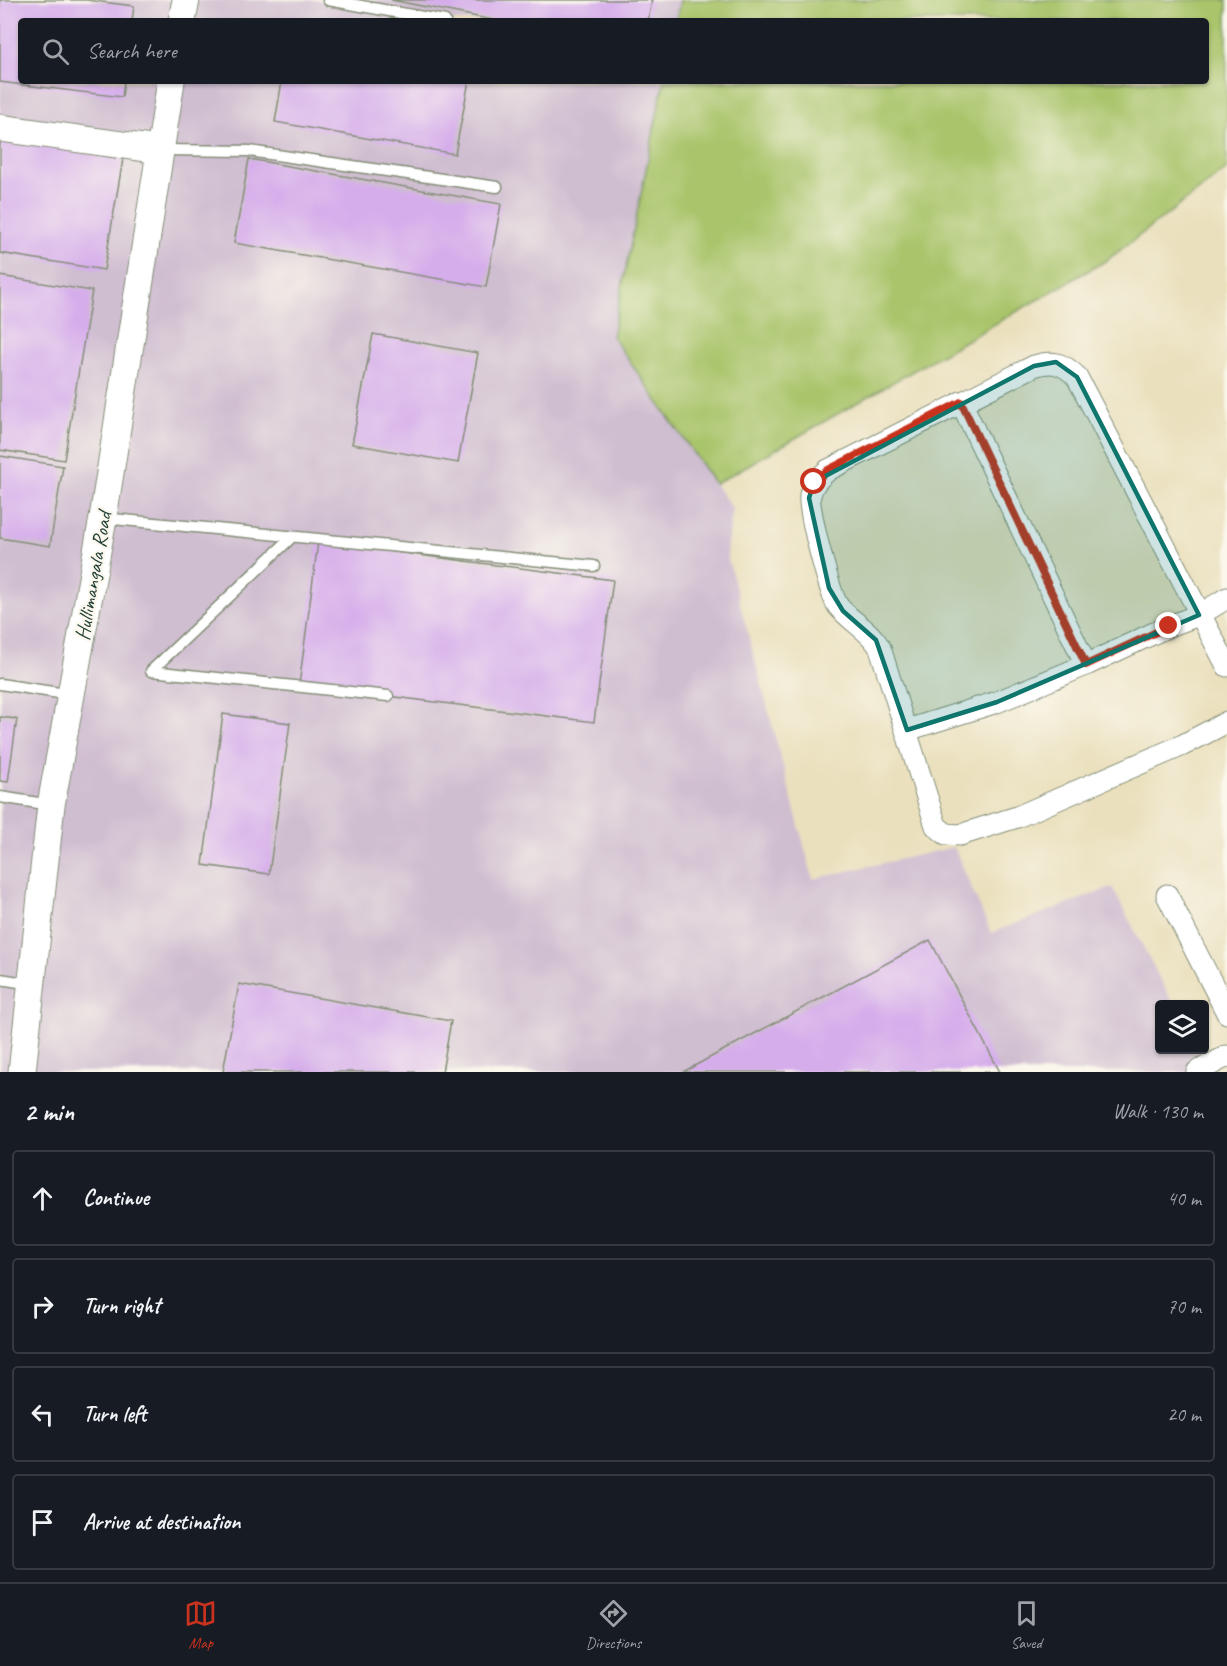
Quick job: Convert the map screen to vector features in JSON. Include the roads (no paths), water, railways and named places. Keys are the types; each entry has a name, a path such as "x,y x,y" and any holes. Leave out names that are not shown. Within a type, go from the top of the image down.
{"street":[{"path":"183,18 186,0"},
{"name":"Hullimangala Road","path":"22,1072 51,805 103,518 170,84"},
{"path":"0,128 159,150"},
{"path":"1227,666 1077,377 1067,366 1056,362 1034,366 828,470 814,482 809,498 833,597 843,611 876,640 907,730 936,826 946,834 960,835 1074,794 1227,722"},
{"path":"961,402 1086,665"},
{"path":"907,730 997,702 1199,615 1227,598"},
{"path":"1167,895 1227,1013"},
{"path":"1197,1072 1227,1056"}],"lane":[{"path":"328,0 428,18"},
{"path":"159,150 249,151 497,187"},
{"path":"103,518 594,566"},
{"path":"292,537 151,671 388,696"},
{"path":"0,684 72,695"},
{"path":"0,797 51,805"},
{"path":"0,979 32,984"}]}
